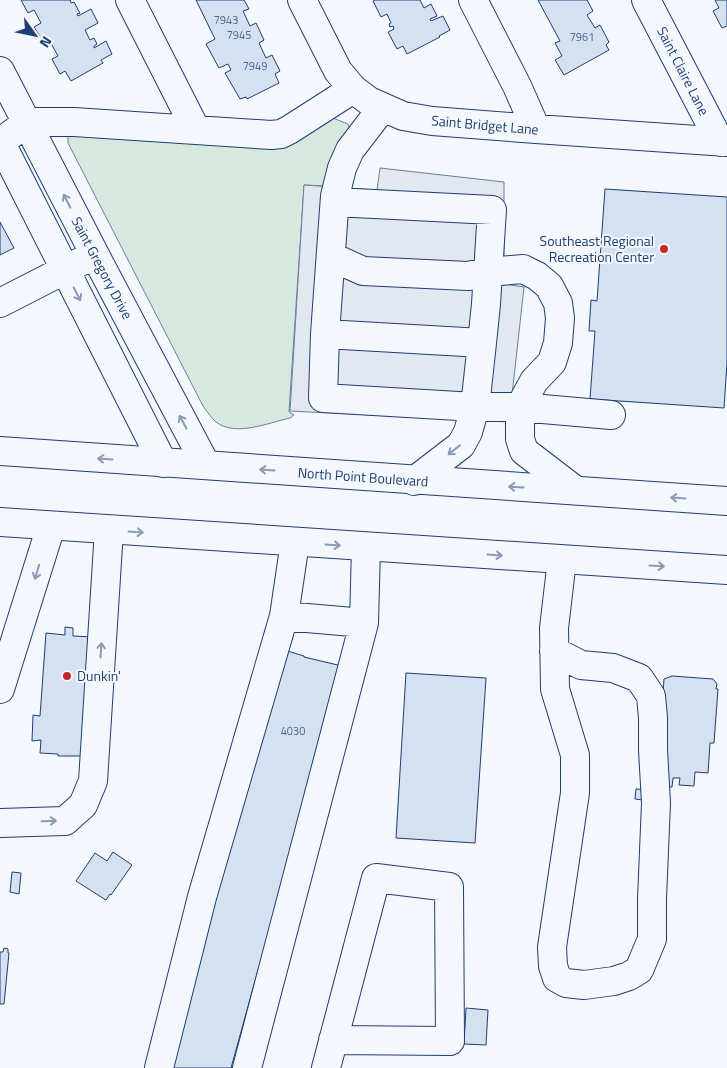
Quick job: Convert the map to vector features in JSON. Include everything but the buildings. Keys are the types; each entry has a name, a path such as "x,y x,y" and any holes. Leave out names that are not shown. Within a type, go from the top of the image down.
{"main road":[{"path":"130,0 196,130"},
{"name":"Saint Bridget Lane","path":"302,0 338,71 353,89 383,107 418,119 723,142"},
{"path":"473,0 518,86 536,129"},
{"name":"Saint Claire Lane","path":"646,0 723,142"},
{"name":"Saint Gregory Drive","path":"0,71 206,465"},
{"path":"163,463 0,142 27,122 74,122 254,135 281,134 353,89"},
{"path":"383,107 350,150 342,168 335,202 325,334 323,398 475,408 520,407 611,415"},
{"path":"335,202 492,210 486,304 475,408 468,432 461,445 414,481"},
{"path":"0,302 95,255"},
{"path":"332,257 363,270 468,276 487,272 523,269 537,276 549,286 558,302 560,318 558,343 552,362 534,381 520,407 520,439 524,451 574,490"},
{"path":"325,334 482,343"},
{"name":"North Point Boulevard","path":"0,451 414,481 721,496"},
{"path":"0,522 727,570"},
{"path":"0,689 51,526"},
{"path":"0,823 65,821 83,805 93,781 109,530"},
{"path":"159,1068 202,897 284,616 295,542"},
{"path":"247,1068 364,623 366,547"},
{"path":"554,651 581,666 613,668 639,678 651,696 656,803 652,939 639,970 614,981 584,985 566,983 557,978 553,966 552,947 575,793 576,773 575,756 555,688 554,651 554,628 562,560"},
{"path":"284,616 364,623"},
{"path":"326,1068 333,1040 376,878 448,887 450,1041 333,1040"}],"shaded area":[{"path":"333,118 348,124 350,129 325,186 304,185 289,412 294,415 290,418 252,428 242,429 224,426 216,422 203,406 68,143 68,132 280,147"},
{"path":"380,168 504,182 504,284 524,287 509,422 290,411 304,185 377,190"}],"place":[{"name":"Southeast Regional Recreation Center","path":"664,249"},
{"name":"Dunkin'","path":"67,676"}]}
